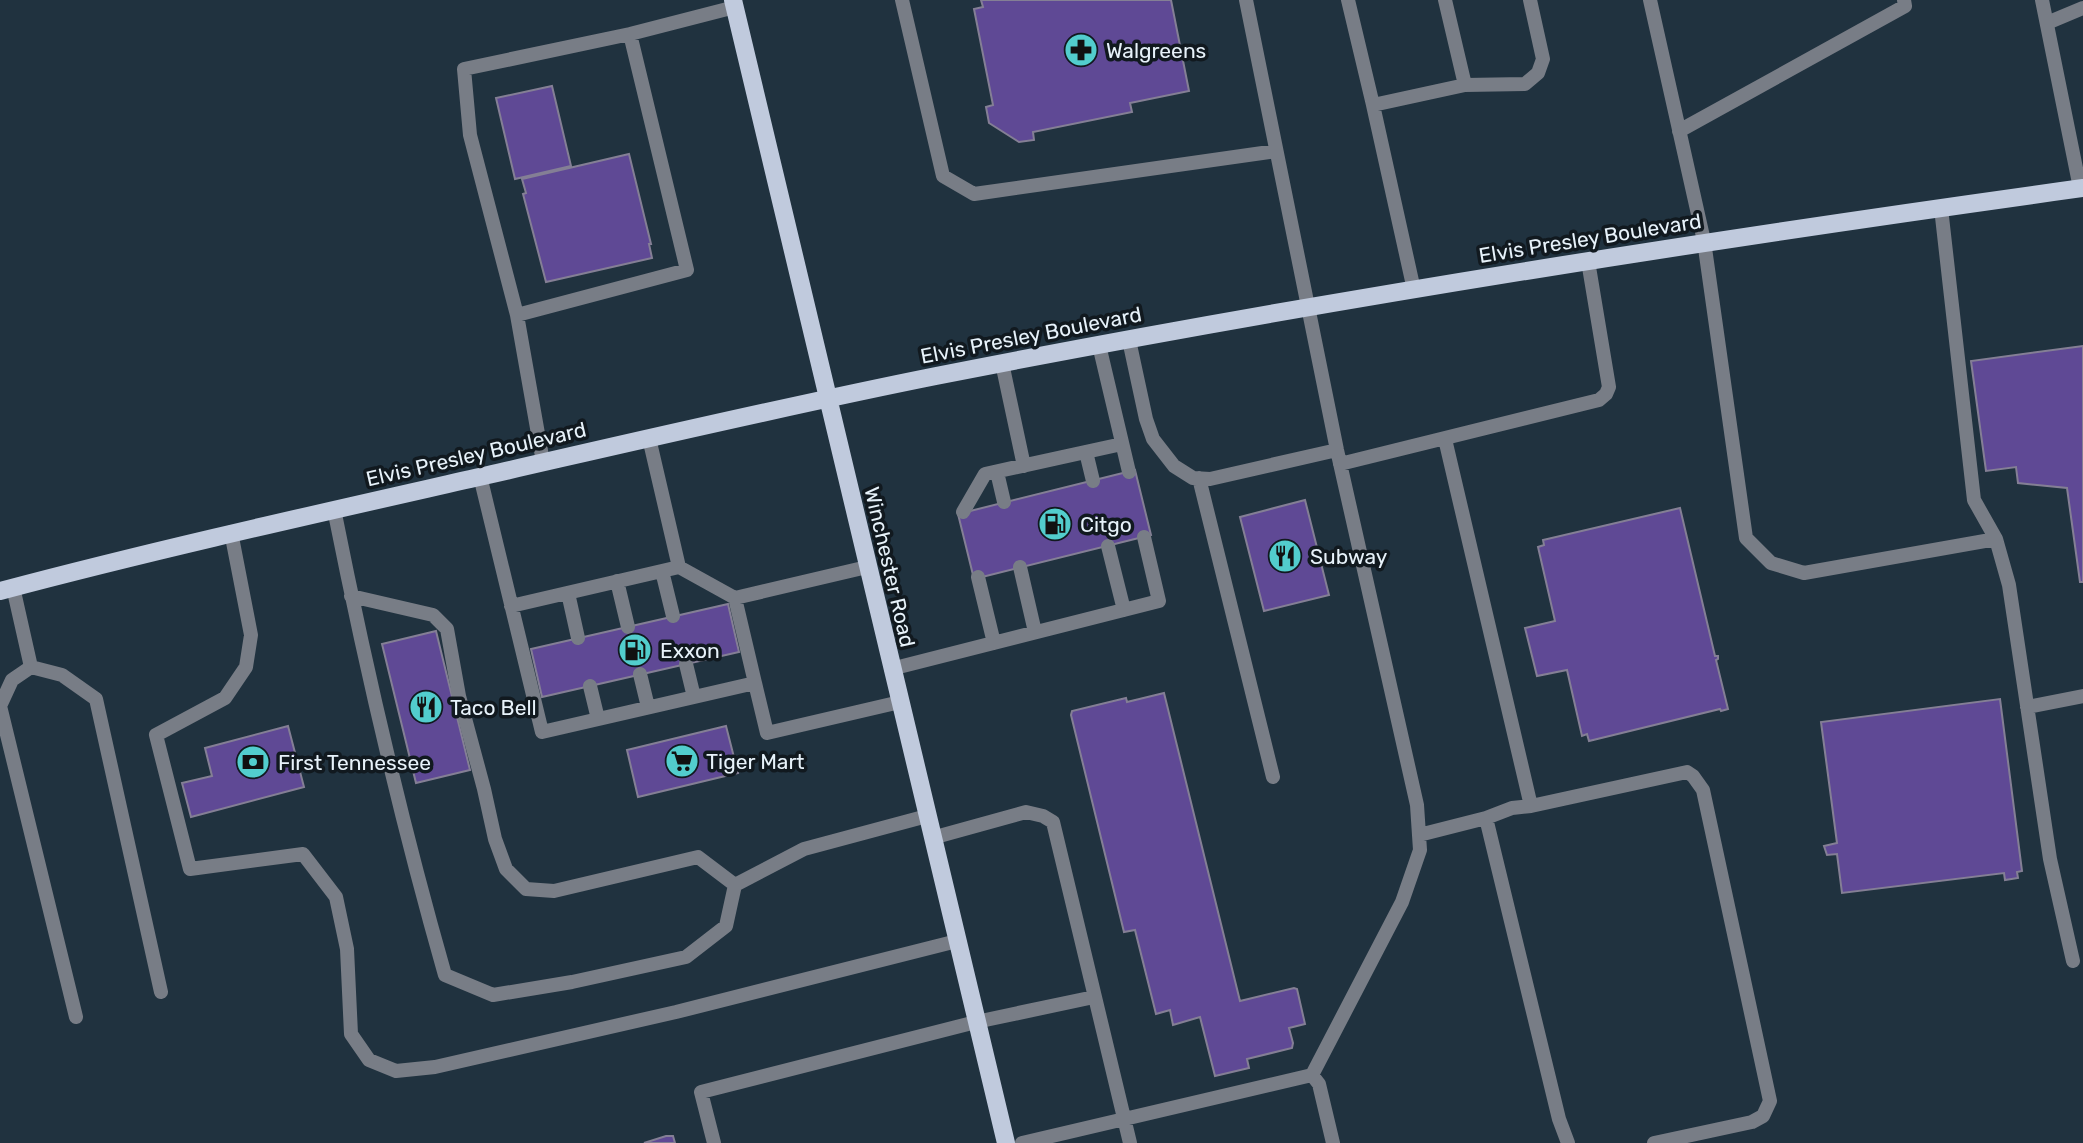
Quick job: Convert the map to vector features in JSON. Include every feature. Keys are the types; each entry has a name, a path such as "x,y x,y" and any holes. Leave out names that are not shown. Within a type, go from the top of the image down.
{"main road":[{"name":"Winchester Road","path":"734,3 826,399 1006,1143"},
{"name":"Elvis Presley Boulevard","path":"6,589 231,532 826,399 1002,363 1704,241 2081,188"}],"street":[{"path":"902,0 943,176 974,194 1276,151"},
{"path":"1022,1143 1312,1075 1402,902 1420,850 1417,805 1338,457 1246,0"},
{"path":"1348,0 1415,290"},
{"path":"1446,0 1465,85"},
{"path":"1373,106 1465,85 1525,85 1538,73 1543,59 1530,0"},
{"path":"1650,0 1704,241 1746,538 1771,563 1804,573 1996,539"},
{"path":"1679,131 1905,6 1904,0"},
{"path":"2042,0 2081,188"},
{"path":"543,462 517,315 470,135 464,69 630,34 734,3"},
{"path":"2048,23 2083,8"},
{"path":"517,315 687,270 630,34"},
{"path":"1941,208 1974,500 1996,539 2008,585 2050,859 2073,961"},
{"path":"1129,340 1153,439 1174,466 1193,478 1210,478 1445,439 1599,400 1606,394 1609,387 1588,261"},
{"path":"1099,345 1129,472"},
{"path":"1002,363 1024,466"},
{"path":"649,439 679,567"},
{"path":"1445,439 1531,806"},
{"path":"963,512 985,474 1122,444"},
{"path":"1086,452 1093,481"},
{"path":"997,472 1004,502"},
{"path":"480,476 542,732 755,683"},
{"path":"1199,478 1272,777"},
{"path":"334,509 351,596 420,888 445,975 493,995 572,982 686,957 726,926 735,885"},
{"path":"231,532 251,635 246,667 225,698 156,735 190,869 303,854 337,897 347,949 351,1034 369,1060 396,1071 435,1067 676,1012 957,941"},
{"path":"891,668 1160,601 1144,537"},
{"path":"1108,546 1124,610"},
{"path":"511,606 679,567 735,598 867,567"},
{"path":"1020,567 1035,632"},
{"path":"662,571 673,616"},
{"path":"978,578 994,643"},
{"path":"617,581 628,627"},
{"path":"6,589 31,667"},
{"path":"568,593 578,638"},
{"path":"351,596 432,615 446,629 459,696 495,839 506,869 526,889 554,891 698,857 735,885"},
{"path":"735,598 767,733 900,702"},
{"path":"685,664 694,697"},
{"path":"31,667 62,676 96,698 162,992"},
{"path":"31,667 12,680 0,706 76,1017"},
{"path":"640,674 648,707"},
{"path":"590,686 598,719"},
{"path":"2027,707 2083,696"},
{"path":"1419,835 1486,818 1512,808 1686,772 1693,776 1703,790 1770,1101 1763,1116 1752,1122 1654,1143"},
{"path":"932,838 1026,812 1043,816 1053,822 1130,1143"},
{"path":"735,885 804,849 927,816"},
{"path":"1486,818 1559,1119 1568,1143"},
{"path":"713,1143 701,1092 976,1023 1094,997"},
{"path":"1312,1075 1319,1084 1333,1143"}],"building":[{"name":"Walgreens","path":"981,0 1171,0 1189,91 1130,103 1132,112 1033,132 1034,140 1019,142 989,123 986,107 993,105 974,9 983,7"},
{"path":"552,86 571,166 515,179 496,98"},
{"path":"629,154 652,258 546,282 523,194 526,193 522,179"},
{"path":"2083,346 2083,582 2080,582 2067,488 2018,483 2016,467 1986,471 1971,361"},
{"name":"Citgo","path":"1135,470 1151,535 974,579 958,514"},
{"name":"Subway","path":"1305,500 1329,595 1264,611 1240,517"},
{"path":"1680,508 1715,656 1718,656 1716,660 1728,709 1589,741 1587,734 1582,736 1567,670 1537,676 1525,628 1555,621 1538,547 1544,545 1543,540"},
{"name":"Exxon","path":"728,604 739,652 542,697 531,649"},
{"name":"Taco Bell","path":"436,631 470,770 416,783 382,644"},
{"path":"1164,693 1240,1001 1297,989 1305,1024 1289,1028 1292,1048 1247,1059 1249,1068 1215,1076 1200,1017 1173,1025 1170,1010 1156,1014 1135,930 1124,932 1071,715 1072,711 1126,698 1127,702"},
{"path":"2000,699 2022,871 2017,872 2018,878 2005,880 2004,873 1842,893 1837,854 1827,855 1824,846 1837,843 1821,722"},
{"name":"First Tennessee","path":"288,726 304,787 191,817 182,783 212,776 205,748"},
{"name":"Tiger Mart","path":"726,726 738,773 638,797 627,750"},
{"path":"673,1136 675,1143 644,1143"}],"place":[{"name":"Walgreens","path":"1081,50"},
{"name":"Citgo","path":"1055,524"},
{"name":"Subway","path":"1285,556"},
{"name":"Exxon","path":"635,650"},
{"name":"Taco Bell","path":"426,707"},
{"name":"Tiger Mart","path":"682,761"},
{"name":"First Tennessee","path":"253,762"}]}
